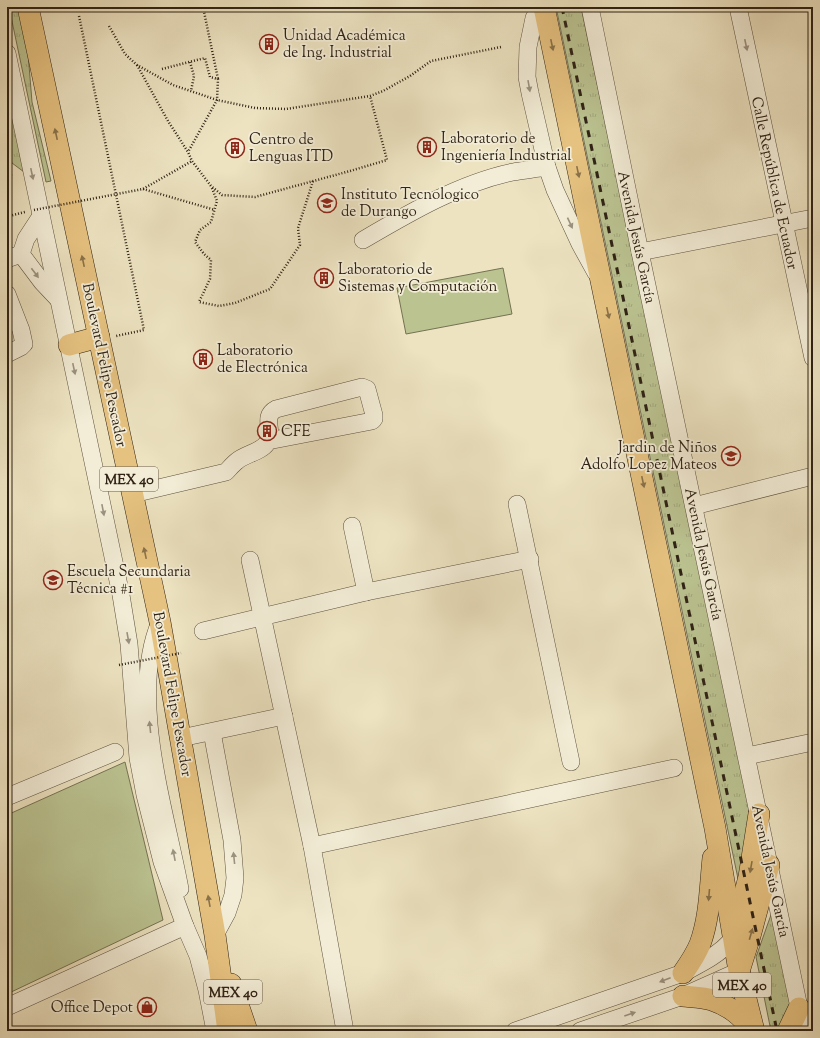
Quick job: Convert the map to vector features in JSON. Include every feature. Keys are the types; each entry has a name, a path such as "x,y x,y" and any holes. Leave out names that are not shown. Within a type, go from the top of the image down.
{"main road":[{"name":"Boulevard Felipe Pescador","path":"28,7 160,622 216,944 228,1031"},
{"name":"MEX 40","path":"544,7 716,828 733,939 752,1031"},
{"path":"69,345 99,337"},
{"path":"733,939 749,877 759,814"},
{"path":"683,973 694,958 706,922 716,828"},
{"path":"739,971 769,865"},
{"name":"MEX 40","path":"216,944 239,1006 246,1031"},
{"path":"683,996 711,999 724,1005 742,1019 752,1031"},
{"path":"788,1031 806,1006"}],"street":[{"path":"540,7 534,18 530,34 527,77 547,167 555,190 580,244 601,280"},
{"name":"Avenida Jesús García","path":"590,7 769,865 806,1006 804,1031"},
{"name":"Calle República de Ecuador","path":"738,7 813,358"},
{"name":"Boulevard Felipe Pescador","path":"7,53 37,213 69,345 120,595 129,644 137,750 145,796 162,862 185,926"},
{"path":"363,240 402,217 441,197 512,172 547,167"},
{"path":"37,213 26,239 14,256 42,282 59,301"},
{"path":"640,252 813,218"},
{"path":"7,294 21,330 24,344 21,348 7,354"},
{"path":"131,488 201,478 226,472 236,461 265,446 268,441 269,417 271,412 276,409 362,387 367,389 374,415 374,419 372,421 268,441"},
{"path":"694,506 813,476"},
{"path":"517,504 530,559 571,762"},
{"path":"352,526 366,592"},
{"path":"203,631 366,592 530,559"},
{"path":"250,560 312,846 345,1031"},
{"path":"160,622 154,635 148,669 149,715 155,768 178,879 185,926 206,1031"},
{"path":"181,738 284,716"},
{"path":"212,732 232,840 235,878 233,895 216,944"},
{"path":"747,756 813,742"},
{"path":"7,797 115,752"},
{"path":"312,846 674,768"},
{"path":"7,1007 185,926"},
{"path":"185,926 194,944 202,968 215,1031"},
{"path":"522,1030 683,973 721,952 733,939"},
{"path":"580,1031 683,996 739,971"}],"path":[{"path":"188,152 217,100 218,79 203,7"},
{"path":"79,16 144,330"},
{"path":"109,26 125,54 137,65 173,86 217,100 255,108 286,109 370,96 383,91 410,76 431,61 501,47"},
{"path":"162,69 205,58 210,77 218,79"},
{"path":"190,62 194,76 191,92"},
{"path":"137,65 192,161 211,186 222,195 255,198 387,160 370,96"},
{"path":"7,163 11,175 9,216 37,213 96,198 143,189 192,161"},
{"path":"211,186 217,201 211,222 200,230 195,242 204,254 211,260 210,279 199,302 219,306 235,304 270,289 300,245 298,228 314,181"},
{"path":"143,189 214,210"},
{"path":"119,665 181,653"}],"green space":[{"path":"9,7 19,7 28,53 32,102 51,181 46,182"},
{"path":"556,7 581,7 750,813 741,893"},
{"path":"7,89 24,172 12,163 7,150"},
{"path":"503,268 512,314 406,334 397,288"},
{"path":"125,762 163,920 7,994 7,815"},
{"path":"772,912 790,1004 782,1031 771,1031 756,957"}],"railway":[{"path":"562,7 777,1031"}],"place":[{"name":"Unidad Académica de Ing. Industrial","path":"269,44"},
{"name":"Laboratorio de Ingeniería Industrial","path":"427,147"},
{"name":"Centro de Lenguas ITD","path":"235,148"},
{"name":"Instituto Tecnologico de Durango","path":"327,203"},
{"name":"Laboratorio de Sistemas y Computación","path":"324,278"},
{"name":"Laboratorio de Electrónica","path":"203,359"},
{"name":"CFE","path":"267,431"},
{"name":"Jardin de Niños Adolfo Lopez Mateos","path":"731,456"},
{"name":"Escuela Secundaria Técnica #1","path":"53,580"},
{"name":"Office Depot","path":"147,1007"}]}
